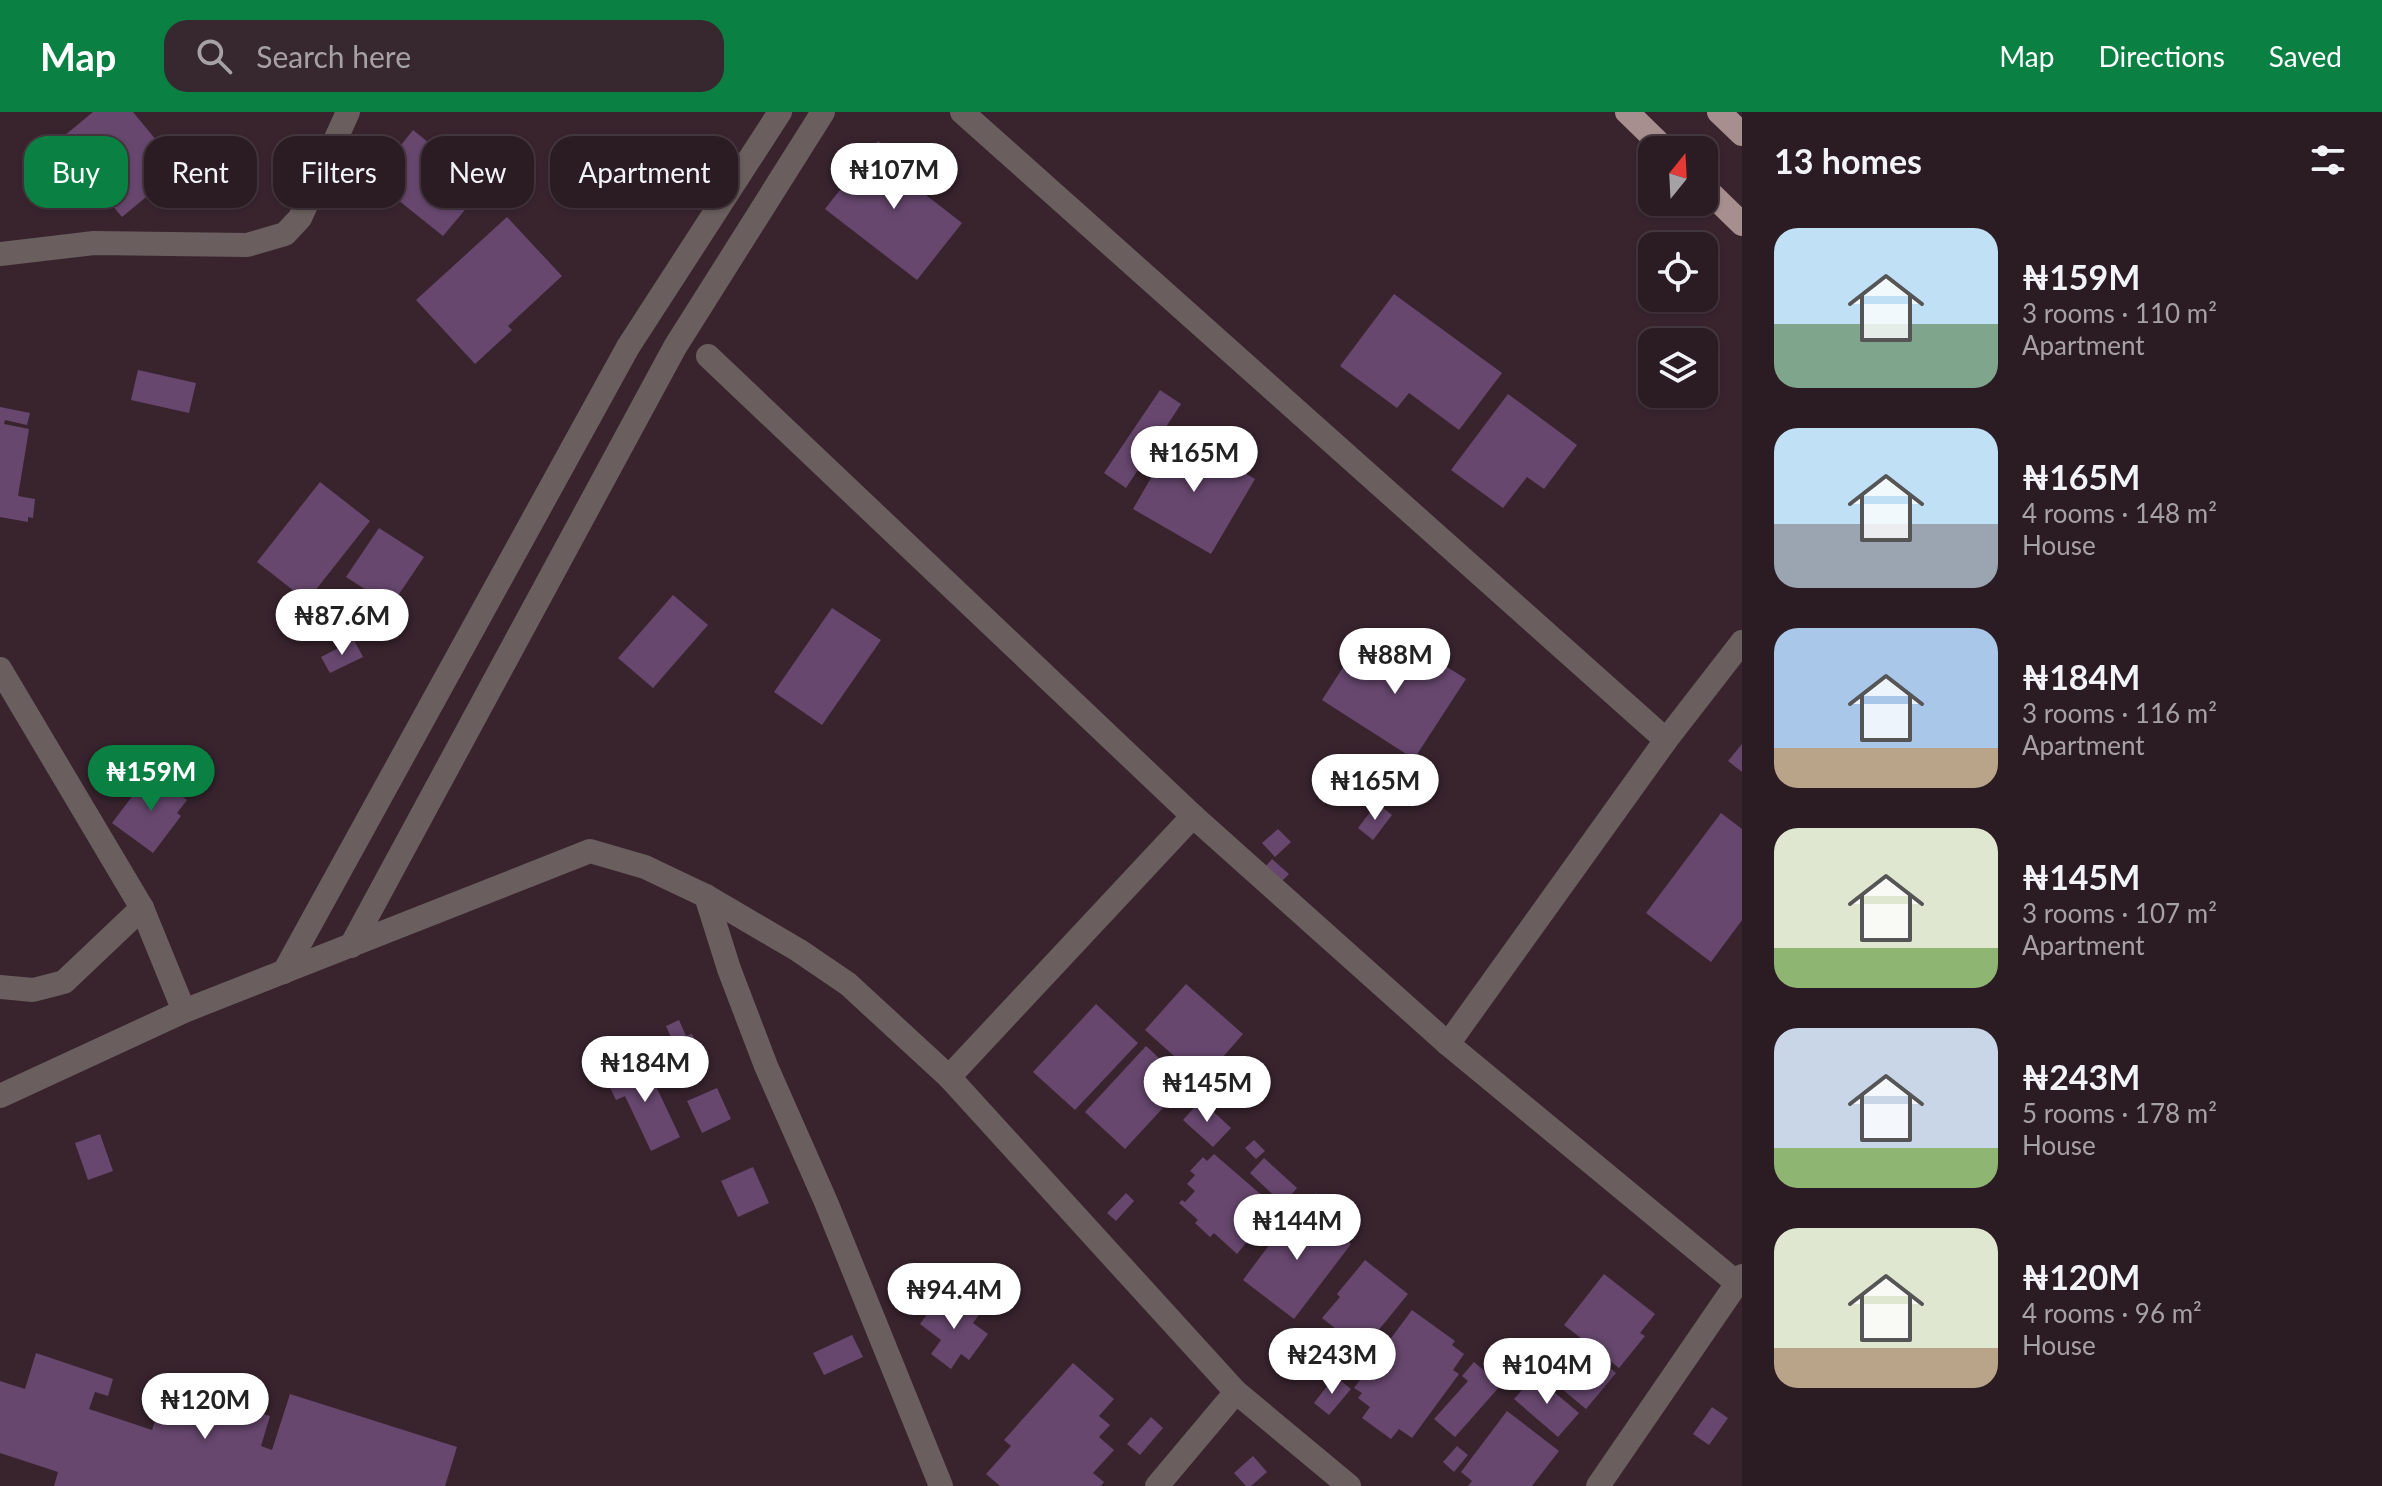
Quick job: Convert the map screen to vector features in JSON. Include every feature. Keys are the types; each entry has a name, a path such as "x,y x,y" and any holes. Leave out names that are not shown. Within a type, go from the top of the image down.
{"main road":[{"path":"1627,112 1652,136"},
{"path":"1719,112 1742,134"},
{"path":"1718,201 1742,224"}],"street":[{"path":"0,254 94,243 247,245 285,234 300,218 348,112"},
{"path":"284,972 628,347 780,112"},
{"path":"351,946 675,347 823,112"},
{"path":"962,112 1666,740"},
{"path":"708,356 1193,816 1448,1044 1739,1280 1598,1486"},
{"path":"1448,1044 1666,740 1742,642"},
{"path":"0,669 142,908 184,1011"},
{"path":"949,1077 1193,816"},
{"path":"0,1096 184,1011 590,851 645,867 706,896 798,950 848,984 949,1077 1236,1392 1349,1486"},
{"path":"706,896 729,969 766,1066 826,1202 941,1486"},
{"path":"0,987 33,990 64,982 142,908"},
{"path":"1157,1486 1236,1392"}],"building":[{"path":"93,112 133,112 153,136 144,136 144,199 122,217 114,208 128,208 128,136 64,136"},
{"path":"413,130 421,136 421,208 466,208 443,236 405,206 405,140"},
{"path":"878,141 930,181 922,192 962,223 917,280 825,209"},
{"path":"507,217 562,276 508,326 512,330 475,364 416,300"},
{"path":"1394,294 1502,373 1459,430 1409,393 1397,408 1340,366"},
{"path":"138,370 196,383 189,413 131,400"},
{"path":"1160,390 1181,404 1126,488 1104,473"},
{"path":"1508,394 1577,445 1544,489 1527,477 1503,508 1451,470"},
{"path":"0,407 30,413 27,425 5,420 4,424 29,429 18,496 35,499 33,518 28,517 28,522 0,517"},
{"path":"1177,433 1255,479 1211,554 1133,509"},
{"path":"320,482 370,521 307,601 257,562"},
{"path":"379,528 424,557 391,606 346,577"},
{"path":"673,595 708,625 653,688 618,658"},
{"path":"832,608 881,640 822,725 774,692"},
{"path":"354,640 363,657 330,673 321,657"},
{"path":"1360,641 1406,670 1419,649 1466,679 1414,759 1322,700"},
{"path":"1742,744 1742,772 1728,761"},
{"path":"150,773 187,800 177,813 181,816 153,853 112,823"},
{"path":"1377,803 1392,815 1373,840 1358,828"},
{"path":"1721,813 1742,829 1742,920 1711,962 1646,913"},
{"path":"1278,829 1291,842 1275,857 1262,843"},
{"path":"1272,859 1289,874 1281,882 1265,867"},
{"path":"1186,984 1243,1034 1202,1081 1145,1030"},
{"path":"1096,1004 1138,1043 1075,1110 1033,1072"},
{"path":"679,1020 686,1036 692,1034 703,1057 680,1067 669,1044 673,1042 666,1026"},
{"path":"1146,1046 1186,1083 1125,1149 1085,1112"},
{"path":"644,1061 680,1137 651,1151 625,1096 616,1100 606,1079"},
{"path":"717,1088 731,1119 702,1133 687,1101"},
{"path":"1201,1100 1231,1128 1213,1147 1183,1120"},
{"path":"100,1134 113,1171 88,1180 75,1143"},
{"path":"1254,1140 1265,1151 1256,1159 1245,1148"},
{"path":"1214,1154 1286,1216 1260,1246 1250,1238 1237,1254 1214,1233 1210,1237 1195,1223 1198,1220 1179,1203 1182,1200 1185,1202 1195,1191 1187,1184 1195,1175 1190,1171 1203,1157 1207,1161"},
{"path":"1264,1158 1297,1188 1283,1204 1250,1173"},
{"path":"753,1167 769,1203 738,1217 721,1181"},
{"path":"1126,1193 1134,1201 1116,1221 1107,1213"},
{"path":"1316,1193 1324,1203 1310,1214 1303,1204"},
{"path":"1299,1205 1351,1244 1294,1319 1243,1280"},
{"path":"1365,1260 1408,1294 1342,1375 1315,1353 1336,1329 1322,1318"},
{"path":"1604,1274 1655,1314 1640,1333 1645,1336 1619,1368 1564,1325"},
{"path":"939,1297 959,1312 967,1301 981,1312 973,1323 988,1334 969,1360 961,1354 951,1369 931,1354 941,1340 920,1324"},
{"path":"1412,1310 1455,1341 1452,1345 1464,1354 1453,1370 1459,1374 1412,1438 1399,1429 1391,1439 1362,1418 1370,1407 1358,1398 1362,1393 1354,1388"},
{"path":"852,1335 863,1357 824,1375 813,1353"},
{"path":"1554,1338 1576,1356 1584,1346 1616,1373 1586,1409 1532,1364"},
{"path":"36,1353 113,1379 108,1396 95,1392 89,1409 152,1430 156,1418 167,1421 177,1387 270,1416 261,1446 272,1450 290,1394 457,1447 445,1486 54,1486 58,1472 0,1453 0,1381 25,1389"},
{"path":"1474,1362 1501,1385 1455,1437 1434,1419 1468,1381 1462,1376"},
{"path":"1073,1363 1114,1399 1099,1416 1110,1425 1099,1437 1114,1450 1093,1473 1104,1482 1101,1486 1000,1486 986,1474 1011,1446 1004,1440"},
{"path":"1335,1376 1351,1389 1329,1415 1314,1403"},
{"path":"1535,1376 1579,1413 1558,1437 1514,1399"},
{"path":"1712,1407 1728,1418 1709,1445 1693,1434"},
{"path":"1507,1411 1559,1451 1532,1486 1468,1486 1472,1481 1461,1472"},
{"path":"1151,1417 1163,1428 1140,1455 1127,1444"},
{"path":"1457,1446 1468,1455 1454,1472 1443,1462"},
{"path":"1253,1456 1267,1472 1251,1486 1246,1486 1234,1473"}]}
